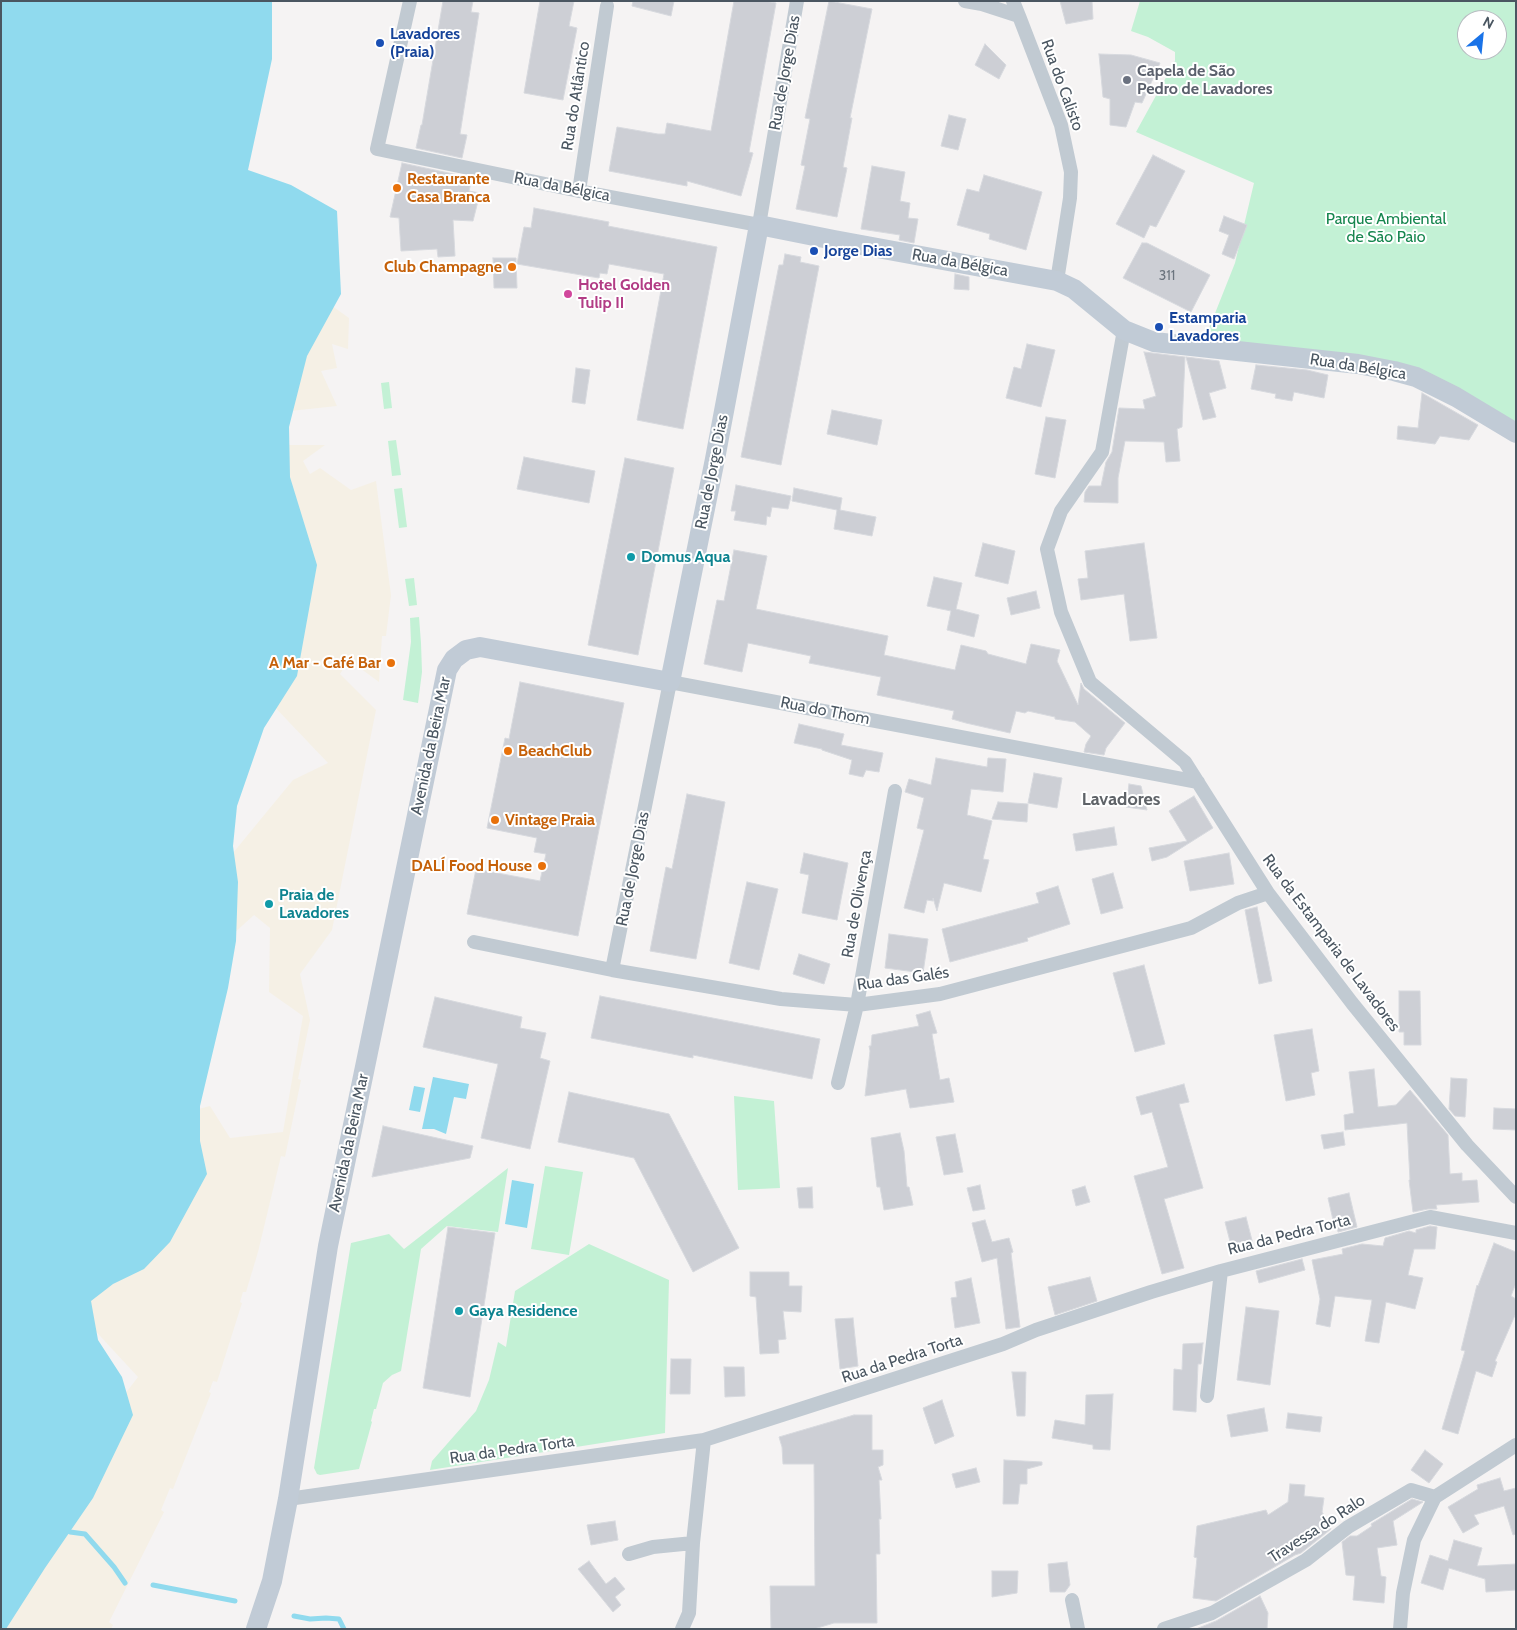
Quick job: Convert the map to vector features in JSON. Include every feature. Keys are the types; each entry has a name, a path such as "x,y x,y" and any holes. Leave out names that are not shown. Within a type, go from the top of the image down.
{"main road":[{"name":"Rua da Bélgica","path":"759,225 1056,281 1074,290 1124,330 1154,342 1358,364 1394,370 1416,377 1456,397 1516,433"},
{"name":"Rua de Jorge Dias","path":"670,682 715,459 759,225"},
{"name":"Rua do Thom","path":"454,659 466,650 480,647 670,682"},
{"name":"Avenida da Beira Mar","path":"256,1629 272,1581 288,1499 328,1246 343,1169 447,670 454,659"}],"street":[{"name":"Rua da Bélgica","path":"410,1 377,149 579,191 759,225"},
{"name":"Rua de Jorge Dias","path":"759,225 797,1"},
{"path":"965,1 982,4 1019,16"},
{"name":"Rua do Calisto","path":"1013,1 1061,125 1071,172 1070,198 1056,281"},
{"name":"Rua do Atlântico","path":"579,191 608,6"},
{"name":"Rua da Estamparia de Lavadores","path":"1124,330 1102,452 1061,511 1047,549 1061,612 1090,682 1185,762 1268,892 1352,1004 1467,1146 1516,1198"},
{"name":"Rua de Jorge Dias","path":"612,970 670,682"},
{"name":"Rua do Thom","path":"670,682 1198,782"},
{"name":"Rua de Olivença","path":"838,1082 857,1005 895,791"},
{"name":"Rua das Galés","path":"474,942 612,970 781,999 857,1005 940,994 1191,928 1238,903 1268,892"},
{"name":"Rua da Pedra Torta","path":"288,1499 704,1440 1004,1344 1036,1330 1151,1292 1221,1271 1430,1217 1516,1233"},
{"path":"1207,1396 1221,1271"},
{"path":"682,1629 689,1613 693,1543 704,1440"},
{"path":"1400,1629 1403,1593 1414,1540 1435,1497 1516,1445"},
{"name":"Travessa do Ralo","path":"1164,1629 1212,1613 1306,1560 1348,1527 1411,1490 1435,1497"},
{"path":"628,1554 653,1547 693,1543"},
{"path":"1072,1600 1078,1629"}],"green space":[{"name":"Parque Ambiental de São Paio","path":"1140,1 1516,1 1516,430 1452,391 1204,341 1235,263 1254,183 1136,132 1175,61 1175,52 1148,37 1131,31"},
{"path":"389,382 392,408 384,409 381,383"},
{"path":"396,440 401,475 392,476 388,441"},
{"path":"402,488 407,527 399,528 394,489"},
{"path":"414,578 417,605 409,606 405,579"},
{"path":"419,617 422,672 418,703 403,700 411,642 410,618"},
{"path":"734,1096 774,1101 780,1188 738,1190"},
{"path":"545,1166 583,1172 569,1255 531,1249"},
{"path":"508,1168 498,1232 447,1226 421,1249 401,1371 392,1375 383,1383 376,1409 374,1409 359,1469 317,1474 314,1468 351,1243 389,1234 404,1249"},
{"path":"589,1244 669,1280 665,1433 430,1470 432,1461 476,1411 489,1380 498,1342 506,1347 515,1291"}],"sand":[{"path":"321,298 349,318 348,349 332,344 337,368 321,371 337,406 290,411 286,445 325,445 303,461 310,474 320,468 351,490 376,481 391,595 386,636 382,636 379,682 349,660 340,674 376,710 332,930 300,974 310,1020 298,1079 301,1080 285,1157 281,1156 258,1252 246,1292 243,1292 240,1302 242,1303 217,1382 213,1381 209,1392 211,1393 173,1489 170,1488 161,1510 164,1512 109,1622 113,1625 111,1629 1,1629 1,1540 16,1521 41,1431 107,1417 138,1377 76,1310 101,1259 91,1217 124,1200 148,1163 134,1126 210,1106 230,1138 283,1132 303,1016 269,992 270,928 254,915 200,964 200,893 293,780 328,763 228,658 273,353"}],"water":[{"path":"1,1 272,1 272,59 248,170 291,185 337,211 341,294 307,356 289,427 290,477 317,565 297,676 264,728 237,806 233,846 238,882 236,941 228,988 200,1106 200,1141 207,1174 170,1242 144,1269 113,1284 91,1301 98,1340 122,1377 133,1415 93,1498 6,1629 1,1629"},
{"path":"433,1077 469,1084 466,1099 454,1097 446,1134 434,1129 422,1129"},
{"path":"414,1086 425,1088 420,1112 409,1110"},
{"path":"512,1180 534,1184 527,1228 505,1224"}],"building":[{"path":"443,1 473,1 471,12 479,13 460,134 467,135 462,158 416,148 422,125"},
{"path":"540,1 574,1 569,26 577,28 563,100 524,93"},
{"path":"633,1 674,1 671,16 632,6"},
{"path":"734,1 776,3 749,152 753,153 741,196 687,181 687,186 609,171 617,127 665,134 667,123 711,131"},
{"path":"829,1 872,9 850,118 852,118 843,167 847,168 837,217 796,209 805,166 801,165 810,119 805,118"},
{"path":"1060,1 1092,1 1093,19 1066,24"},
{"path":"985,44 1006,65 999,79 975,65"},
{"name":"Capela de São Pedro de Lavadores","path":"1099,54 1131,55 1160,63 1142,103 1135,102 1126,127 1110,125 1110,99 1103,97"},
{"path":"949,115 966,119 958,150 941,146"},
{"path":"1153,155 1185,171 1156,227 1150,225 1144,238 1116,224"},
{"path":"402,163 472,178 469,191 480,193 473,221 453,220 455,256 438,257 437,249 401,251 399,218 390,217"},
{"path":"872,166 905,172 900,201 910,203 908,218 918,219 914,243 899,240 900,235 861,229"},
{"path":"984,175 1042,192 1026,250 989,239 990,234 957,225 967,189 979,192"},
{"path":"534,208 609,222 608,226 717,247 683,429 637,420 664,274 609,264 607,274 600,273 599,278 517,264 524,227 531,228"},
{"path":"1224,216 1247,225 1234,259 1222,254 1229,235 1219,231"},
{"path":"1142,243 1147,243 1210,275 1191,312 1123,278"},
{"path":"785,254 801,257 800,262 819,266 781,465 741,457 779,265 783,265"},
{"path":"493,258 516,258 517,288 494,288"},
{"path":"955,274 969,277 969,290 954,289"},
{"path":"1027,344 1055,350 1041,407 1006,398 1014,367 1021,369"},
{"path":"1144,352 1185,357 1182,427 1177,429 1180,461 1166,462 1164,442 1125,441 1118,478 1118,503 1084,502 1085,492 1089,486 1101,486 1106,462 1112,452 1119,408 1145,409 1143,400 1156,396"},
{"path":"1186,357 1219,361 1226,388 1209,393 1216,417 1203,420"},
{"path":"1256,365 1307,370 1328,375 1324,398 1294,392 1292,401 1275,398 1276,394 1251,389"},
{"path":"576,368 590,370 585,404 572,402"},
{"path":"1422,393 1478,425 1469,440 1440,436 1435,444 1397,439 1398,426 1418,428"},
{"path":"832,410 882,420 877,445 827,434"},
{"path":"1046,417 1066,420 1055,478 1035,474"},
{"path":"524,457 595,471 589,503 517,489"},
{"name":"Domus Aqua","path":"625,458 674,468 638,655 588,645"},
{"path":"736,485 791,496 788,509 772,507 770,517 767,516 766,525 734,520 736,511 731,511"},
{"path":"794,488 842,498 840,510 876,517 872,536 834,529 837,510 792,501"},
{"path":"983,543 1015,551 1008,584 975,576"},
{"path":"1144,543 1157,638 1130,641 1124,594 1081,600 1078,579 1088,578 1085,551"},
{"path":"734,550 767,556 756,609 888,636 884,655 955,670 961,645 1026,664 1031,644 1060,650 1057,661 1078,705 1081,683 1084,689 1125,723 1106,748 1104,755 1084,752 1091,736 1075,722 1055,719 1055,717 1028,711 1025,713 1016,711 1010,733 966,723 952,719 954,711 877,695 881,677 809,663 811,656 748,643 742,672 704,664 717,600 724,601"},
{"path":"934,577 962,583 956,609 979,615 974,637 947,630 951,611 927,606"},
{"path":"1036,591 1040,608 1011,615 1007,598"},
{"path":"520,682 624,703 578,936 467,914 476,869 540,881 546,854 534,852 537,838 487,828 505,738 509,739"},
{"path":"799,724 844,734 841,745 883,753 879,772 866,770 863,777 849,774 852,760 822,749 794,743"},
{"path":"936,758 987,767 988,758 1006,759 1003,792 971,789 967,815 992,821 983,859 989,860 981,892 944,883 937,911 933,898 933,901 927,900 924,913 904,908 924,830 917,828 924,798 905,792 909,779 931,785"},
{"path":"1034,773 1062,778 1057,808 1028,803"},
{"path":"1129,784 1141,786 1147,810 1126,807"},
{"path":"687,794 725,802 696,959 650,951 666,867 672,869"},
{"path":"1194,796 1213,828 1167,857 1152,861 1149,848 1187,841 1169,811"},
{"path":"998,802 1028,804 1027,822 992,819"},
{"path":"1114,827 1117,845 1076,851 1073,834"},
{"path":"804,853 848,863 837,920 802,913 809,875 800,873"},
{"path":"1229,853 1234,884 1190,891 1184,861"},
{"path":"1113,873 1123,908 1101,914 1092,879"},
{"path":"747,882 778,889 759,970 729,963"},
{"path":"1058,886 1070,924 1027,938 1028,941 950,962 942,929 1039,903 1036,893"},
{"path":"1257,907 1272,981 1259,984 1245,910"},
{"path":"889,934 928,939 923,973 885,968"},
{"path":"799,954 830,964 824,984 793,974"},
{"path":"1144,965 1165,1044 1135,1052 1113,973"},
{"path":"1399,991 1420,991 1421,1045 1404,1045 1404,1032 1399,1032"},
{"path":"600,996 820,1039 812,1079 693,1055 693,1058 591,1038"},
{"path":"435,997 522,1017 520,1028 546,1033 540,1058 550,1061 530,1149 481,1138 498,1064 423,1047"},
{"path":"930,1011 937,1033 932,1034 940,1080 949,1078 954,1102 910,1108 906,1089 865,1096 869,1046 871,1046 872,1035 919,1026 916,1015"},
{"path":"1312,1029 1319,1071 1311,1073 1315,1095 1286,1101 1274,1035"},
{"path":"1374,1069 1378,1107 1396,1105 1410,1090 1448,1135 1450,1174 1462,1173 1462,1181 1477,1180 1479,1202 1436,1205 1437,1209 1413,1212 1409,1180 1407,1123 1345,1130 1344,1115 1354,1113 1349,1072"},
{"path":"1451,1078 1467,1079 1465,1117 1455,1116 1449,1109"},
{"path":"1184,1084 1189,1102 1179,1104 1203,1188 1164,1199 1184,1268 1162,1274 1134,1176 1168,1167 1152,1112 1141,1115 1136,1097"},
{"path":"569,1092 669,1114 739,1248 693,1272 634,1158 558,1142"},
{"path":"1494,1108 1516,1109 1516,1130 1493,1129"},
{"path":"383,1126 473,1146 470,1158 372,1177"},
{"path":"1343,1132 1345,1145 1324,1149 1321,1135"},
{"path":"900,1133 904,1151 907,1187 909,1187 913,1205 884,1210 880,1187 877,1187 871,1138"},
{"path":"955,1134 963,1172 944,1175 936,1137"},
{"path":"980,1185 985,1209 973,1211 967,1188"},
{"path":"1085,1186 1090,1202 1076,1206 1072,1190"},
{"path":"812,1187 813,1208 799,1208 797,1188"},
{"path":"1349,1193 1357,1227 1338,1232 1336,1219 1333,1220 1328,1198"},
{"path":"1246,1217 1254,1248 1233,1253 1225,1222"},
{"path":"985,1220 992,1242 1009,1238 1013,1252 1011,1253 1020,1327 1006,1329 997,1258 982,1262 972,1223"},
{"path":"1430,1226 1437,1227 1435,1249 1414,1249 1408,1275 1423,1278 1415,1309 1386,1302 1379,1343 1365,1341 1372,1300 1335,1296 1330,1327 1316,1324 1320,1299 1312,1260 1343,1254 1342,1249 1362,1244 1383,1246 1385,1238 1409,1231 1416,1233 1416,1230"},
{"name":"Gaya Residence","path":"448,1227 495,1233 470,1397 423,1388"},
{"path":"1494,1243 1516,1252 1516,1283 1511,1296 1516,1299 1516,1313 1495,1361 1497,1362 1492,1377 1476,1371 1458,1434 1442,1429 1465,1351 1461,1350 1477,1285"},
{"path":"1302,1259 1305,1270 1259,1283 1256,1271"},
{"path":"750,1272 789,1272 789,1286 802,1286 801,1312 783,1311 786,1339 778,1340 779,1353 760,1354 756,1297 750,1296"},
{"path":"1090,1277 1097,1301 1055,1315 1048,1287"},
{"path":"971,1278 980,1323 955,1328 951,1298 957,1297 955,1282"},
{"path":"1246,1307 1279,1311 1270,1385 1237,1380"},
{"path":"853,1318 858,1366 840,1369 835,1319"},
{"path":"1203,1343 1201,1364 1198,1364 1196,1412 1173,1410 1174,1369 1182,1370 1183,1344"},
{"path":"671,1359 691,1359 690,1394 670,1394"},
{"path":"724,1367 744,1367 745,1396 725,1397"},
{"path":"1012,1372 1026,1372 1025,1416 1017,1416"},
{"path":"1113,1394 1110,1450 1093,1449 1093,1445 1052,1438 1055,1420 1085,1425 1086,1395"},
{"path":"942,1400 954,1436 935,1444 923,1408"},
{"path":"1264,1408 1268,1431 1231,1437 1227,1415"},
{"path":"1288,1413 1322,1417 1320,1432 1286,1428"},
{"path":"854,1415 872,1415 872,1450 883,1450 883,1465 878,1467 882,1480 879,1480 880,1554 876,1554 877,1623 834,1623 814,1629 771,1629 770,1586 815,1586 814,1464 783,1464 782,1447 779,1437"},
{"path":"1425,1450 1443,1464 1429,1483 1411,1470"},
{"path":"1004,1460 1042,1462 1042,1465 1027,1469 1027,1484 1020,1484 1018,1504 1003,1504"},
{"path":"976,1468 980,1482 956,1488 952,1474"},
{"path":"1500,1478 1504,1491 1516,1488 1516,1534 1513,1535 1504,1506 1474,1515 1479,1524 1463,1533 1448,1507 1478,1489 1477,1485"},
{"path":"1290,1484 1305,1485 1304,1496 1324,1498 1322,1512 1331,1529 1301,1553 1216,1601 1193,1598 1197,1558 1194,1557 1197,1526 1266,1510 1268,1515 1288,1502"},
{"path":"1412,1499 1423,1502 1393,1521 1397,1545 1377,1548 1381,1576 1386,1577 1384,1603 1353,1600 1355,1576 1346,1575 1342,1542 1350,1536 1357,1536 1372,1526 1371,1524"},
{"path":"615,1521 618,1540 591,1545 587,1525"},
{"path":"1454,1540 1482,1548 1477,1566 1516,1564 1516,1590 1486,1592 1485,1579 1449,1568 1443,1590 1421,1583 1430,1555 1448,1561"},
{"path":"589,1561 606,1584 615,1577 625,1589 615,1597 621,1605 613,1612 578,1569"},
{"path":"1067,1562 1070,1585 1065,1592 1050,1592 1048,1564"},
{"path":"992,1571 1018,1571 1017,1593 992,1597"},
{"path":"1260,1596 1268,1613 1267,1629 1196,1629 1216,1621"}],"waterway":[{"path":"70,1532 85,1534 114,1567 125,1583"},
{"path":"153,1585 235,1601"},
{"path":"294,1616 310,1619 339,1619 344,1629"}],"place":[{"name":"Lavadores (Praia)","path":"380,43"},
{"name":"Capela de São Pedro de Lavadores","path":"1127,80"},
{"name":"Restaurante Casa Branca","path":"397,188"},
{"name":"Jorge Dias","path":"814,251"},
{"name":"Club Champagne","path":"512,267"},
{"name":"Hotel Golden Tulip II","path":"568,294"},
{"name":"Estamparia Lavadores","path":"1159,327"},
{"name":"Domus Aqua","path":"631,557"},
{"name":"A Mar - Café Bar","path":"391,663"},
{"name":"BeachClub","path":"508,751"},
{"name":"Vintage Praia","path":"495,820"},
{"name":"DALÍ Food House","path":"542,866"},
{"name":"Praia de Lavadores","path":"269,904"},
{"name":"Gaya Residence","path":"459,1311"}],"district":[{"name":"Lavadores","path":"1121,800"}]}
